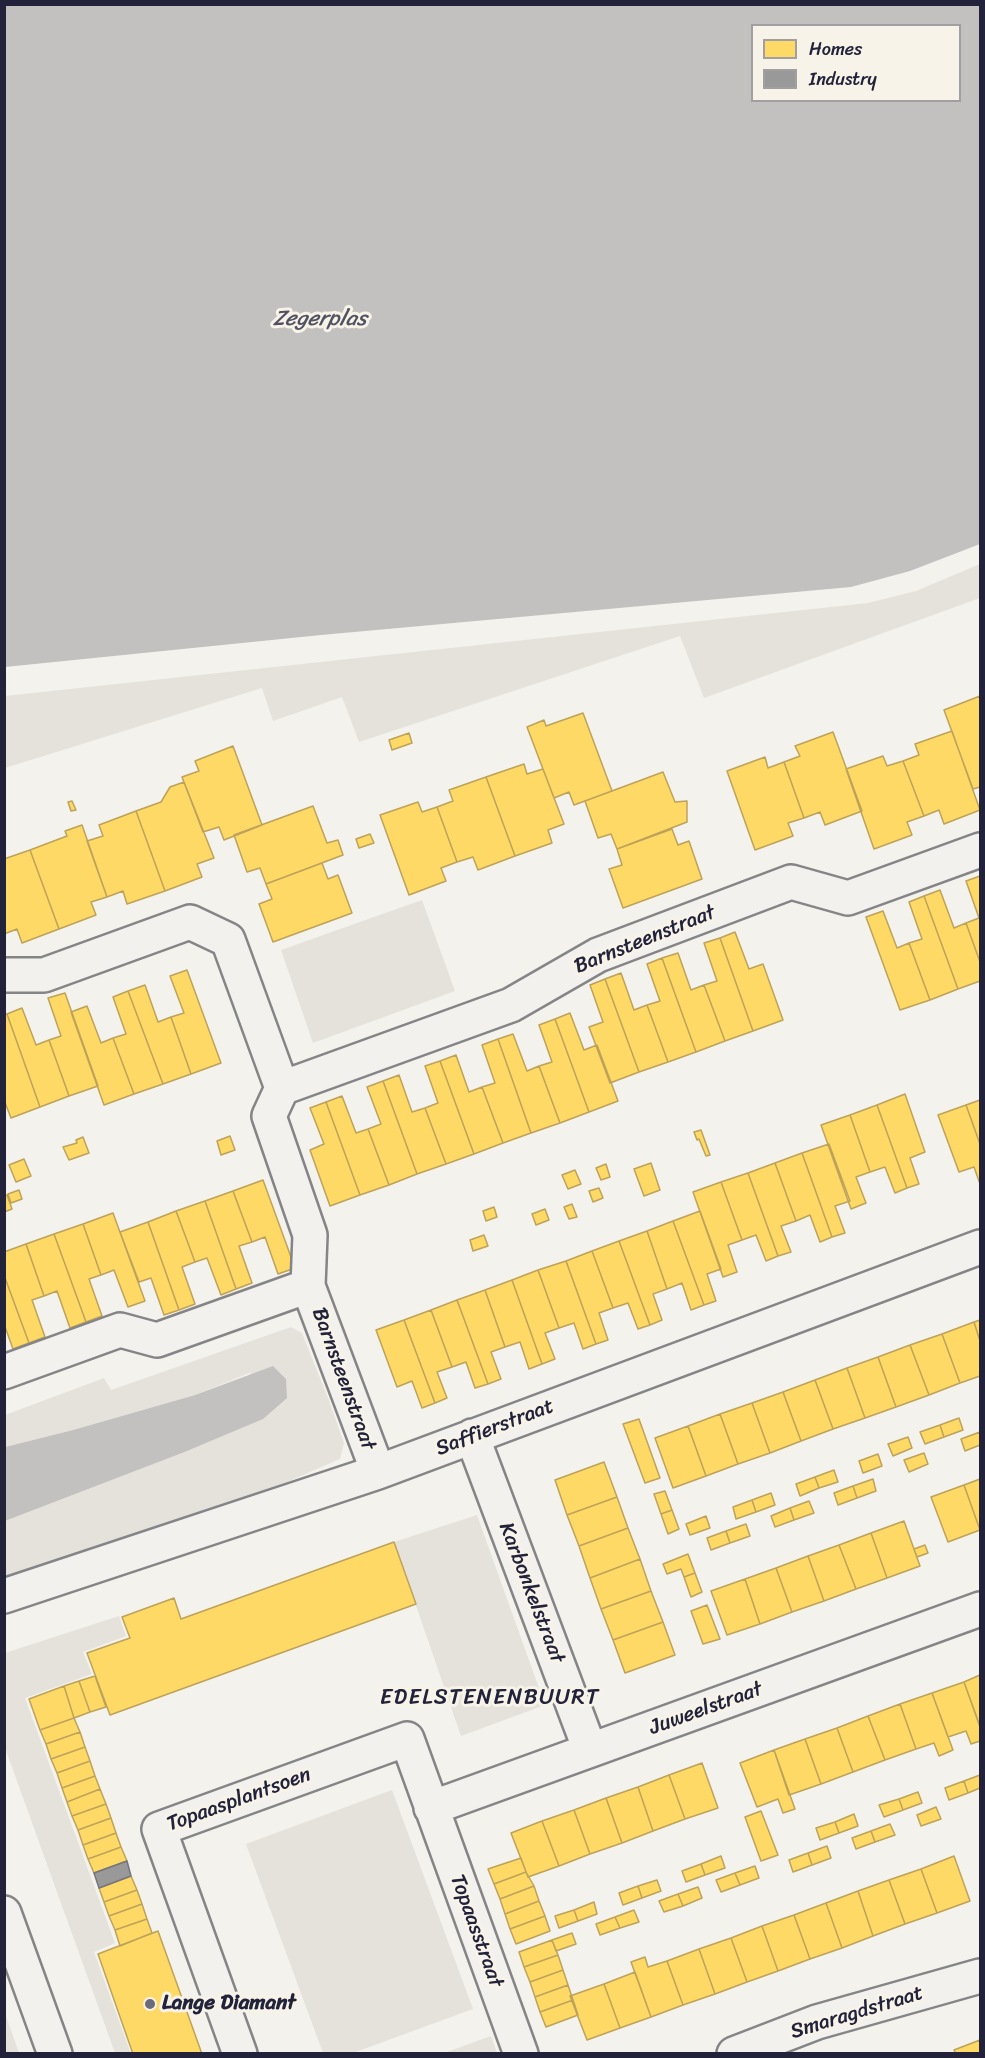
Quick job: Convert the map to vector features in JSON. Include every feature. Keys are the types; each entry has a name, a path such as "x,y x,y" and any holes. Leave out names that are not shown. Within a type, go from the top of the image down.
{"street":[{"name":"Barnsteenstraat","path":"378,1472 308,1286 310,1235 269,1116 282,1088 511,1005 598,955 791,882 848,898 981,850"},
{"path":"4,975 44,975 189,921 228,940 282,1088"},
{"name":"Saffierstraat","path":"4,1596 378,1472 981,1246"},
{"name":"Barnsteenstraat","path":"4,1372 120,1330 157,1340 308,1286"},
{"name":"Karbonkelstraat","path":"472,1436 590,1750"},
{"name":"Juweelstraat","path":"431,1808 981,1609"},
{"name":"Topaasplantsoen","path":"240,2054 159,1829 406,1739 431,1808"},
{"name":"Topaasstraat","path":"431,1808 521,2054"},
{"path":"4,1913 55,2054"},
{"name":"Smaragdstraat","path":"734,2054 817,2022 981,1976"}],"shaded area":[{"path":"980,564 980,598 704,698 680,636 359,742 342,697 273,721 262,688 5,768 5,696 868,603 916,591"},
{"path":"422,900 455,991 313,1043 281,950"},
{"path":"291,1327 302,1333 328,1398 344,1443 340,1459 287,1482 5,1584 5,1521 182,1453 252,1372 195,1395 5,1447 5,1415 104,1378 111,1390"},
{"path":"477,1515 545,1705 461,1736 394,1542"},
{"path":"119,1616 126,1636 83,1652 92,1674 25,1698 115,1943 94,1952 131,2054 115,2053 4,1745 5,1653"},
{"path":"392,1790 473,2009 353,2053 323,2053 246,1844"},
{"path":"5,2013 19,2053 5,2053"},
{"path":"491,2036 497,2053 444,2053"}],"water":[{"name":"Zegerplas","path":"5,4 980,5 980,544 910,571 851,587 321,635 5,667"},
{"path":"273,1366 286,1379 287,1398 263,1419 182,1453 5,1521 5,1447 195,1395"}],"building: Homes":[{"path":"980,696 980,787 973,789 944,710"},
{"path":"583,713 612,791 574,805 569,792 554,798 527,727 544,720 546,726"},
{"path":"952,731 980,810 944,824 939,810 924,816 903,761 919,755 915,744"},
{"path":"833,732 862,811 825,825 820,812 804,818 784,762 800,756 795,746"},
{"path":"409,733 412,743 392,750 389,740"},
{"path":"233,746 262,825 224,840 219,827 203,832 182,777 199,771 195,761"},
{"path":"883,756 887,766 903,761 924,816 907,822 912,835 874,849 846,769"},
{"path":"765,757 768,768 784,762 804,818 788,823 793,836 755,850 727,771"},
{"path":"524,764 527,774 543,769 564,824 548,830 552,843 515,856 486,777"},
{"path":"663,772 675,802 687,801 687,822 617,849 611,834 598,838 585,801"},
{"path":"486,777 515,856 478,870 473,857 457,862 437,807 453,801 449,790"},
{"path":"184,782 214,858 197,864 202,877 165,891 136,811 161,802 170,787"},
{"path":"72,801 76,810 71,811 68,802"},
{"path":"418,802 422,812 437,807 457,862 441,868 446,881 409,895 380,815"},
{"path":"313,806 327,843 338,840 343,855 266,884 260,868 247,872 234,835"},
{"path":"136,811 165,891 127,904 123,891 107,897 87,841 103,836 99,825"},
{"path":"82,825 107,897 91,902 96,915 59,929 30,850 67,836 65,831"},
{"path":"672,829 678,845 689,841 702,879 623,908 609,869 622,865 617,849"},
{"path":"370,834 374,843 359,848 356,839"},
{"path":"30,850 59,929 22,943 17,929 4,934 4,859"},
{"path":"322,863 328,879 338,875 352,913 273,942 259,904 272,899 266,884"},
{"path":"980,876 980,962 966,923 979,918 966,881"},
{"path":"940,890 954,928 966,923 980,962 980,981 958,989 924,896"},
{"path":"924,896 958,989 930,1000 909,943 922,939 909,902"},
{"path":"883,911 897,948 909,943 930,1000 900,1010 866,917"},
{"path":"735,932 749,969 763,964 783,1020 753,1031 720,938"},
{"path":"720,938 753,1031 725,1041 704,985 717,981 704,943"},
{"path":"678,953 691,990 704,985 725,1041 696,1052 662,958"},
{"path":"662,958 696,1052 668,1062 647,1005 660,1001 647,964"},
{"path":"187,970 221,1063 191,1074 171,1017 184,1013 170,976"},
{"path":"621,973 634,1010 647,1005 668,1062 639,1072 605,979"},
{"path":"605,979 639,1072 610,1083 589,1027 603,1022 590,985"},
{"path":"145,985 158,1022 171,1017 191,1074 163,1084 128,991"},
{"path":"128,991 163,1084 134,1094 113,1038 126,1034 113,997"},
{"path":"65,993 98,1086 69,1096 49,1040 61,1036 48,998"},
{"path":"87,1006 101,1043 113,1038 134,1094 104,1105 71,1012"},
{"path":"22,1008 36,1045 49,1040 69,1096 40,1107 7,1014"},
{"path":"570,1013 584,1050 597,1045 618,1101 589,1112 555,1019"},
{"path":"4,1014 7,1014 40,1107 11,1118 4,1100"},
{"path":"555,1019 589,1112 560,1123 539,1066 552,1062 539,1025"},
{"path":"513,1034 527,1071 539,1066 560,1123 531,1133 498,1039"},
{"path":"498,1039 531,1133 503,1143 482,1087 495,1083 482,1045"},
{"path":"456,1055 469,1092 482,1087 503,1143 474,1154 440,1061"},
{"path":"440,1061 474,1154 446,1164 425,1108 438,1103 425,1066"},
{"path":"399,1075 412,1112 425,1108 446,1164 417,1174 383,1081"},
{"path":"383,1081 417,1174 389,1185 368,1129 381,1124 367,1087"},
{"path":"905,1094 925,1152 910,1158 919,1184 907,1188 877,1105"},
{"path":"342,1096 356,1133 368,1129 389,1185 360,1195 326,1102"},
{"path":"980,1100 980,1144 966,1105"},
{"path":"326,1102 360,1195 330,1206 310,1150 324,1144 310,1108"},
{"path":"877,1105 907,1188 895,1193 885,1167 870,1172 850,1115"},
{"path":"966,1105 980,1144 980,1184 974,1167 959,1172 938,1115"},
{"path":"850,1115 870,1172 856,1177 866,1203 851,1209 821,1125"},
{"path":"701,1130 710,1155 706,1156 694,1132"},
{"path":"230,1136 235,1150 221,1155 217,1141"},
{"path":"83,1137 89,1153 69,1160 63,1147 77,1143 76,1140"},
{"path":"829,1144 850,1201 835,1206 845,1233 832,1237 802,1153"},
{"path":"802,1153 832,1237 820,1242 810,1215 796,1221 775,1163"},
{"path":"24,1159 31,1176 16,1182 9,1165"},
{"path":"651,1163 660,1190 644,1196 634,1169"},
{"path":"775,1163 796,1221 781,1226 791,1252 778,1256 748,1173"},
{"path":"606,1164 610,1177 601,1180 596,1168"},
{"path":"575,1170 581,1184 568,1189 562,1175"},
{"path":"748,1173 778,1256 766,1261 756,1235 742,1240 721,1182"},
{"path":"263,1180 295,1268 278,1274 265,1237 252,1242 233,1191"},
{"path":"721,1182 742,1240 728,1245 737,1272 723,1277 693,1192"},
{"path":"599,1188 603,1198 593,1202 589,1191"},
{"path":"19,1190 22,1199 11,1203 8,1194"},
{"path":"233,1191 252,1242 239,1246 252,1283 236,1289 205,1201"},
{"path":"7,1195 12,1209 4,1212 4,1196"},
{"path":"205,1201 236,1289 221,1295 207,1258 195,1262 176,1211"},
{"path":"572,1204 577,1217 569,1219 564,1207"},
{"path":"494,1207 497,1217 486,1221 483,1211"},
{"path":"545,1209 549,1220 536,1225 532,1214"},
{"path":"176,1211 195,1262 182,1267 195,1304 179,1310 148,1222"},
{"path":"700,1211 721,1269 707,1274 716,1301 704,1305 673,1221"},
{"path":"113,1213 145,1301 128,1307 114,1270 101,1275 83,1224"},
{"path":"673,1221 704,1305 691,1310 682,1283 667,1289 647,1231"},
{"path":"148,1222 179,1310 164,1315 151,1278 139,1282 120,1232"},
{"path":"83,1224 101,1275 89,1279 102,1316 86,1322 54,1234"},
{"path":"647,1231 667,1289 653,1294 662,1320 650,1325 619,1241"},
{"path":"54,1234 86,1322 70,1328 57,1291 44,1296 26,1244"},
{"path":"484,1235 488,1246 473,1251 470,1240"},
{"path":"619,1241 650,1325 638,1329 628,1303 613,1308 592,1251"},
{"path":"26,1244 44,1296 32,1300 45,1337 29,1343 4,1275 4,1252"},
{"path":"592,1251 613,1308 599,1313 608,1340 596,1344 566,1261"},
{"path":"566,1261 596,1344 583,1349 574,1323 559,1328 538,1270"},
{"path":"538,1270 559,1328 545,1333 555,1359 542,1364 512,1280"},
{"path":"4,1275 29,1343 13,1349 4,1324"},
{"path":"512,1280 542,1364 529,1369 520,1342 505,1347 485,1290"},
{"path":"485,1290 505,1347 491,1352 501,1379 488,1384 457,1300"},
{"path":"457,1300 488,1384 475,1388 466,1362 452,1367 431,1310"},
{"path":"431,1310 452,1367 437,1372 447,1398 435,1403 404,1320"},
{"path":"404,1320 435,1403 422,1408 412,1381 397,1387 376,1330"},
{"path":"980,1320 980,1341 974,1322"},
{"path":"974,1322 980,1341 980,1376 960,1383 942,1334"},
{"path":"942,1334 960,1383 929,1395 910,1345"},
{"path":"910,1345 929,1395 896,1407 878,1357"},
{"path":"878,1357 896,1407 865,1418 847,1368"},
{"path":"847,1368 865,1418 833,1429 815,1380"},
{"path":"815,1380 833,1429 801,1441 783,1392"},
{"path":"783,1392 801,1441 770,1453 752,1403"},
{"path":"752,1403 770,1453 738,1464 720,1414"},
{"path":"720,1414 738,1464 706,1476 688,1426"},
{"path":"959,1418 963,1430 944,1437 940,1425"},
{"path":"639,1419 660,1478 645,1483 623,1424"},
{"path":"940,1425 944,1437 925,1444 920,1432"},
{"path":"688,1426 706,1476 673,1488 655,1438"},
{"path":"980,1432 980,1445 965,1451 961,1439"},
{"path":"908,1437 912,1448 893,1456 888,1444"},
{"path":"924,1453 928,1464 909,1472 904,1460"},
{"path":"878,1454 882,1466 863,1473 859,1461"},
{"path":"604,1462 617,1497 567,1515 555,1480"},
{"path":"834,1470 838,1482 819,1488 815,1477"},
{"path":"815,1477 819,1488 800,1496 796,1484"},
{"path":"873,1479 876,1491 857,1498 853,1486"},
{"path":"980,1479 980,1530 964,1485"},
{"path":"964,1485 980,1530 948,1542 931,1497"},
{"path":"853,1486 857,1498 838,1505 834,1493"},
{"path":"665,1491 672,1510 661,1514 654,1494"},
{"path":"771,1493 775,1505 756,1512 752,1500"},
{"path":"617,1497 628,1528 579,1546 567,1515"},
{"path":"752,1500 756,1512 736,1519 733,1507"},
{"path":"809,1501 814,1513 794,1520 790,1508"},
{"path":"790,1508 794,1520 775,1527 771,1516"},
{"path":"672,1510 679,1529 668,1534 661,1514"},
{"path":"706,1516 710,1528 690,1535 686,1524"},
{"path":"904,1521 920,1566 887,1578 871,1533"},
{"path":"746,1524 750,1536 730,1543 726,1531"},
{"path":"628,1528 640,1559 590,1578 579,1546"},
{"path":"726,1531 730,1543 711,1550 707,1538"},
{"path":"871,1533 887,1578 856,1589 839,1545"},
{"path":"394,1542 416,1604 110,1715 87,1653 130,1638 122,1617 174,1598 181,1619"},
{"path":"839,1545 856,1589 824,1601 808,1556"},
{"path":"925,1545 928,1553 917,1557 914,1549"},
{"path":"688,1554 695,1573 684,1577 681,1569 667,1574 663,1564"},
{"path":"808,1556 824,1601 792,1612 776,1568"},
{"path":"640,1559 651,1591 601,1609 590,1578"},
{"path":"776,1568 792,1612 760,1624 745,1579"},
{"path":"695,1573 702,1592 691,1597 684,1577"},
{"path":"745,1579 760,1624 727,1635 711,1591"},
{"path":"651,1591 663,1622 613,1640 601,1609"},
{"path":"707,1605 720,1639 703,1644 691,1611"},
{"path":"663,1622 675,1655 625,1673 613,1640"},
{"path":"980,1675 980,1726 964,1682"},
{"path":"95,1676 106,1707 90,1712 79,1681"},
{"path":"79,1681 90,1712 74,1718 64,1686"},
{"path":"964,1682 980,1727 980,1741 971,1744 966,1731 948,1737 932,1693"},
{"path":"64,1686 74,1718 40,1730 29,1699"},
{"path":"932,1693 953,1750 939,1756 934,1743 916,1749 900,1704"},
{"path":"900,1704 916,1749 885,1760 868,1716"},
{"path":"868,1716 885,1760 853,1772 837,1728"},
{"path":"74,1718 80,1732 46,1744 40,1730"},
{"path":"837,1728 853,1772 821,1784 805,1739"},
{"path":"80,1732 85,1747 51,1759 46,1744"},
{"path":"805,1739 821,1784 789,1795 774,1750"},
{"path":"85,1747 90,1761 57,1773 51,1759"},
{"path":"774,1750 795,1809 783,1813 778,1799 757,1807 740,1763"},
{"path":"90,1761 95,1776 62,1788 57,1773"},
{"path":"702,1763 718,1808 685,1819 669,1775"},
{"path":"669,1775 685,1819 653,1831 638,1787"},
{"path":"980,1775 980,1788 968,1793 964,1781"},
{"path":"95,1776 100,1789 67,1802 62,1788"},
{"path":"964,1781 968,1793 949,1800 945,1788"},
{"path":"638,1787 653,1831 622,1843 606,1798"},
{"path":"100,1789 106,1804 72,1816 67,1802"},
{"path":"918,1792 922,1803 903,1810 899,1799"},
{"path":"606,1798 622,1843 590,1854 574,1810"},
{"path":"899,1799 903,1810 884,1817 879,1805"},
{"path":"106,1804 111,1818 78,1830 72,1816"},
{"path":"936,1807 941,1819 921,1826 917,1815"},
{"path":"574,1810 590,1854 559,1866 542,1821"},
{"path":"761,1811 778,1855 761,1861 745,1817"},
{"path":"854,1814 858,1826 839,1833 835,1822"},
{"path":"111,1818 116,1833 83,1845 78,1830"},
{"path":"542,1821 559,1866 528,1877 511,1833"},
{"path":"835,1822 839,1833 820,1840 816,1828"},
{"path":"890,1824 895,1835 875,1842 871,1831"},
{"path":"871,1831 875,1842 856,1849 852,1838"},
{"path":"116,1833 121,1847 88,1859 83,1845"},
{"path":"827,1846 831,1858 812,1865 808,1853"},
{"path":"121,1847 127,1861 94,1873 88,1859"},
{"path":"808,1853 812,1865 793,1872 789,1860"},
{"path":"721,1856 725,1868 705,1875 701,1864"},
{"path":"954,1856 970,1901 937,1913 921,1869"},
{"path":"521,1858 526,1872 494,1884 488,1869"},
{"path":"701,1864 705,1875 686,1882 682,1871"},
{"path":"755,1866 759,1878 740,1885 735,1873"},
{"path":"921,1869 937,1913 905,1924 889,1880"},
{"path":"526,1872 534,1886 500,1899 494,1884"},
{"path":"735,1873 740,1885 721,1892 716,1880"},
{"path":"131,1876 137,1890 104,1902 99,1888"},
{"path":"657,1880 661,1891 642,1898 638,1886"},
{"path":"889,1880 905,1924 873,1936 858,1891"},
{"path":"534,1886 539,1901 505,1914 500,1899"},
{"path":"638,1886 642,1898 623,1905 619,1893"},
{"path":"698,1887 702,1898 683,1906 678,1894"},
{"path":"137,1890 142,1904 109,1916 104,1902"},
{"path":"858,1891 873,1936 842,1948 826,1903"},
{"path":"678,1894 683,1906 664,1912 659,1901"},
{"path":"539,1901 545,1916 510,1929 505,1914"},
{"path":"594,1902 597,1914 578,1921 574,1910"},
{"path":"826,1903 842,1948 810,1959 794,1915"},
{"path":"142,1904 147,1919 115,1930 109,1916"},
{"path":"574,1910 578,1921 559,1928 555,1916"},
{"path":"634,1910 639,1922 620,1928 615,1917"},
{"path":"794,1915 810,1959 778,1971 762,1926"},
{"path":"545,1916 550,1931 516,1944 510,1929"},
{"path":"615,1917 620,1928 600,1935 596,1924"},
{"path":"147,1919 152,1933 120,1946 115,1930"},
{"path":"762,1926 778,1971 747,1982 731,1938"},
{"name":"Lange Diamant","path":"158,1931 202,2054 133,2054 98,1954"},
{"path":"572,1933 576,1944 556,1951 552,1940"},
{"path":"731,1938 747,1982 715,1994 699,1949"},
{"path":"552,1940 558,1955 524,1967 519,1952"},
{"path":"699,1949 715,1994 683,2005 667,1961"},
{"path":"558,1955 563,1970 530,1982 524,1967"},
{"path":"645,1957 648,1967 667,1961 683,2005 651,2017 631,1962"},
{"path":"563,1970 568,1985 535,1997 530,1982"},
{"path":"635,1972 651,2017 620,2028 604,1984"},
{"path":"604,1984 620,2028 587,2040 570,1996"},
{"path":"568,1985 573,2000 540,2012 535,1997"},
{"path":"573,2000 578,2015 546,2027 540,2012"},
{"path":"980,2040 980,2054 956,2054 954,2050"}],"building: Industry":[{"path":"127,1861 131,1876 99,1888 94,1873"}],"place":[{"name":"Lange Diamant","path":"150,2004"}],"district":[{"name":"EDELSTENENBUURT","path":"490,1698"}]}
